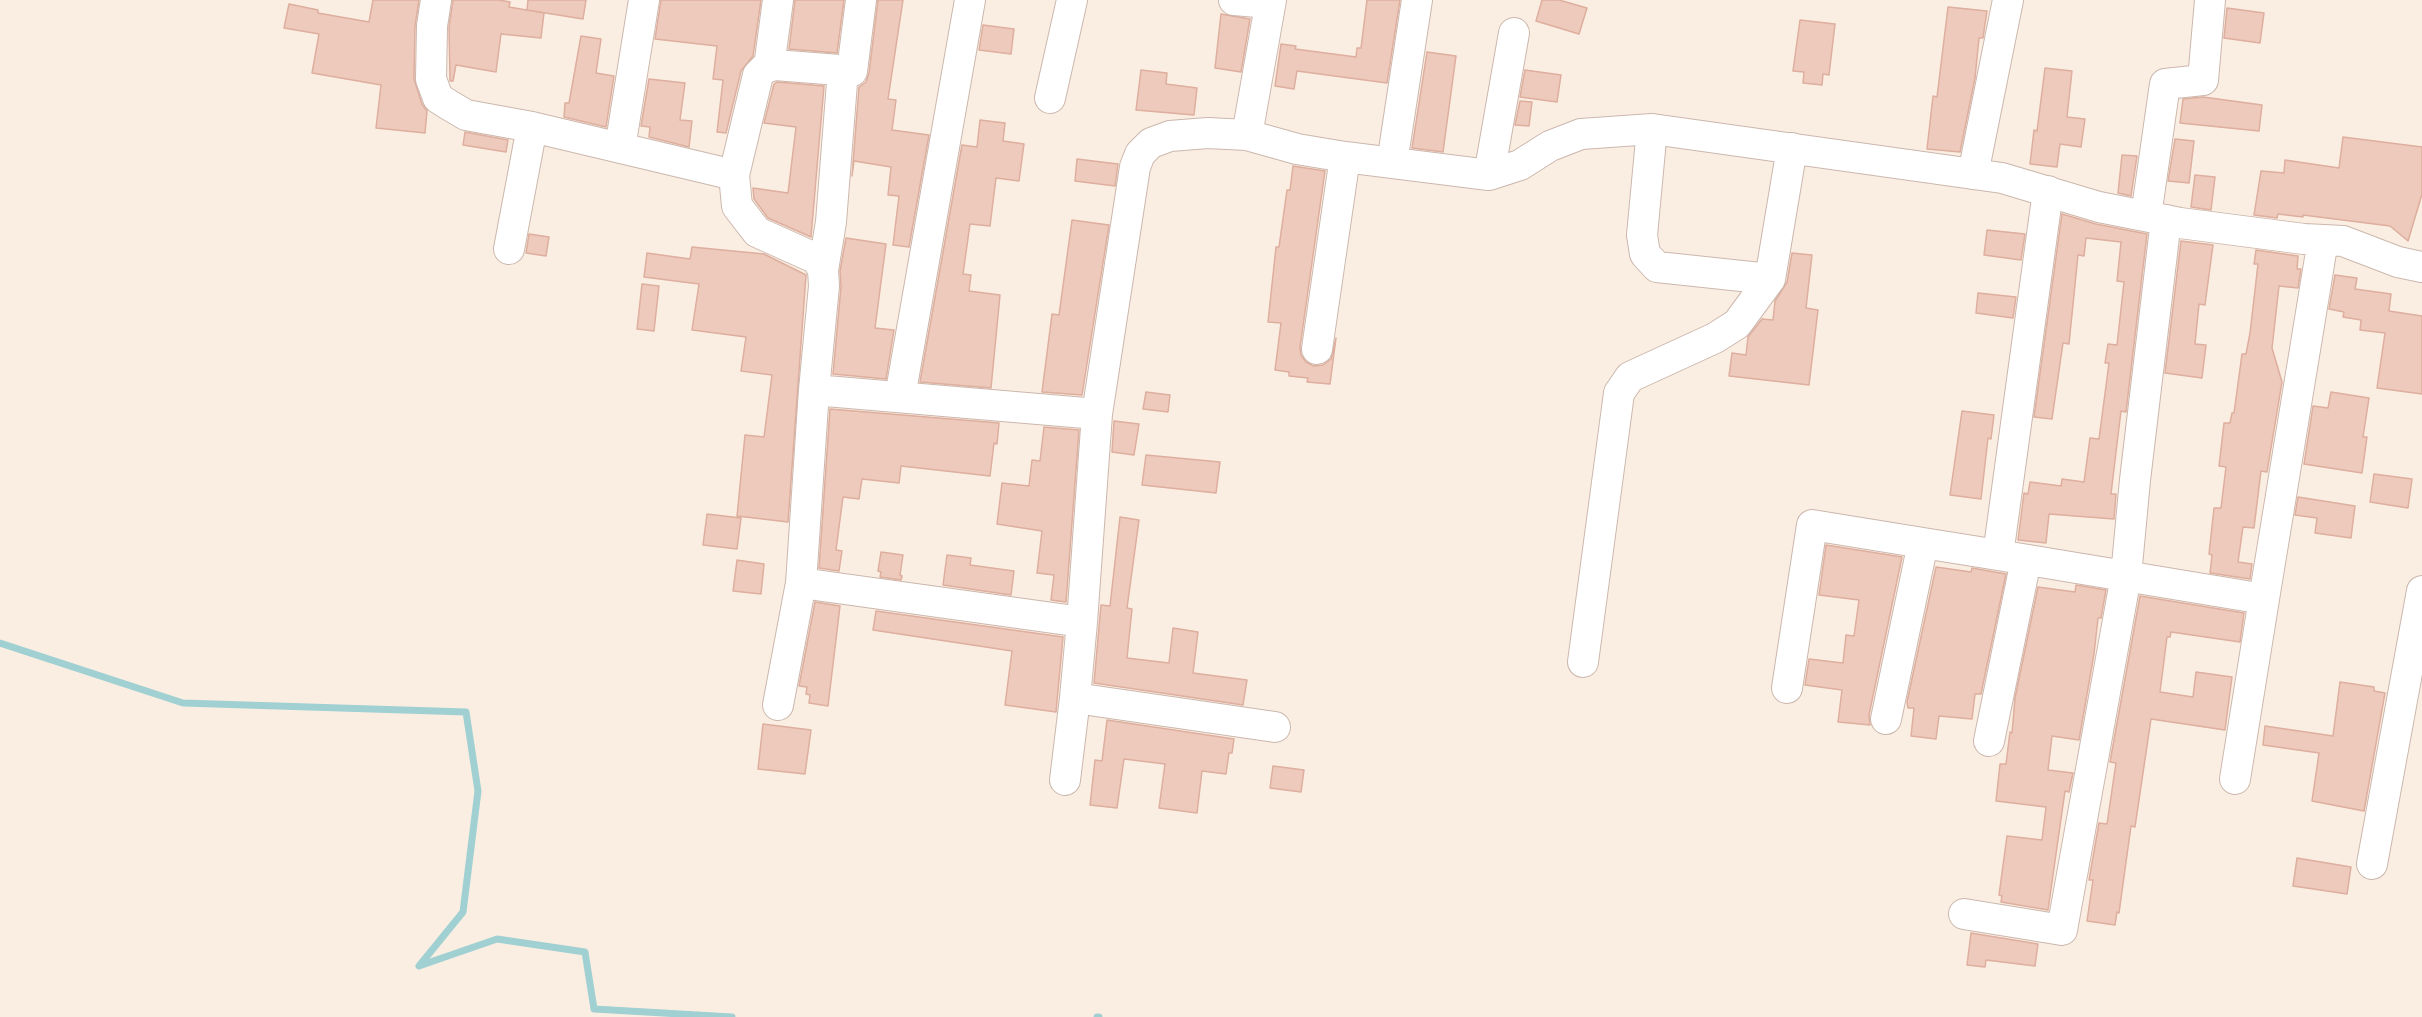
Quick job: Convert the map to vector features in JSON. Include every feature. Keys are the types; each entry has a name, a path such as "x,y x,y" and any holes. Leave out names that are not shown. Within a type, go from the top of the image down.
{"street":[{"path":"436,0 432,26 431,79 438,98 466,115 532,127 735,175"},
{"path":"620,148 644,0"},
{"path":"768,67 778,0"},
{"path":"823,270 817,259 758,232 736,206 735,175 758,75 768,67 852,71 861,0"},
{"path":"900,397 970,0"},
{"path":"1050,98 1072,0"},
{"path":"1234,0 1270,2 1246,135"},
{"path":"1392,163 1417,0"},
{"path":"1973,174 2008,0"},
{"path":"1964,914 2062,930 2126,576 2165,84 2202,80 2210,0"},
{"path":"1489,175 1514,33"},
{"path":"778,705 801,583 814,390 824,286 823,270 831,222 843,70"},
{"path":"509,249 532,127"},
{"path":"1652,129 1642,235 1645,254 1657,267 1770,279"},
{"path":"1065,780 1082,622 1097,414 1135,167 1140,154 1151,143 1170,136 1208,133 1246,135 1298,149 1345,157 1489,175 1520,165 1550,146 1581,134 1652,129 2002,178 2099,207 2156,218 2343,242 2398,262 2422,267"},
{"path":"1584,662 1619,393 1630,377 1714,338 1737,324 1770,279 1792,148"},
{"path":"1317,349 1345,157"},
{"path":"1989,741 2012,557 2048,190"},
{"path":"2235,779 2323,240"},
{"path":"814,390 1097,414"},
{"path":"1787,688 1812,525 2264,599"},
{"path":"1886,719 1923,543"},
{"path":"801,583 1082,622"},
{"path":"2372,864 2422,591"},
{"path":"1075,698 1275,727"}],"building":[{"path":"373,0 419,0 415,26 414,79 422,104 427,111 425,133 376,128 381,85 312,73 319,34 284,28 289,4 318,10 318,13 369,22"},
{"path":"453,0 499,0 510,2 509,7 544,13 541,38 501,34 496,72 456,65 453,81 450,81 449,27"},
{"path":"528,0 586,0 583,19 527,10"},
{"path":"661,0 761,0 753,56 741,71 726,133 717,132 723,80 713,79 717,46 655,39"},
{"path":"795,0 844,0 837,53 789,49"},
{"path":"878,0 903,0 888,99 896,100 892,130 929,135 909,247 893,245 899,196 888,195 891,167 854,161 852,176 859,87 866,82 869,73"},
{"path":"1367,0 1400,0 1387,83 1297,71 1294,89 1275,86 1281,44 1296,46 1295,49 1356,57 1357,48 1361,48"},
{"path":"1542,0 1559,0 1587,8 1579,34 1536,21"},
{"path":"1948,7 1987,11 1983,38 1979,38 1975,78 1960,152 1927,149 1933,96 1937,97"},
{"path":"2227,8 2264,13 2260,43 2224,38"},
{"path":"1221,14 1250,19 1241,72 1215,68"},
{"path":"1800,20 1835,24 1829,75 1823,74 1822,85 1803,83 1804,72 1793,71"},
{"path":"983,25 1014,29 1011,54 979,50"},
{"path":"581,36 601,39 596,73 614,76 606,127 564,117 565,103 569,103"},
{"path":"1427,52 1456,56 1443,152 1412,148"},
{"path":"2045,68 2072,71 2067,117 2085,119 2081,147 2060,144 2057,167 2030,164 2034,130 2037,131"},
{"path":"1141,70 1167,73 1166,84 1197,88 1194,115 1136,110"},
{"path":"1525,70 1561,75 1557,102 1520,97"},
{"path":"649,79 685,83 680,120 692,121 689,147 649,137 650,127 641,126"},
{"path":"777,82 824,86 811,237 768,218 754,199 753,188 788,193 796,127 764,123 774,84"},
{"path":"2203,97 2262,105 2259,131 2180,123 2183,99"},
{"path":"1520,101 1532,102 1529,126 1515,125"},
{"path":"980,120 1005,123 1003,141 1024,144 1019,181 996,178 990,226 970,224 963,274 971,275 969,291 1000,295 991,388 920,382 962,145 977,147"},
{"path":"465,132 508,140 506,152 463,145"},
{"path":"2343,137 2422,147 2422,194 2408,241 2390,226 2303,215 2303,217 2278,214 2277,218 2254,215 2261,171 2284,173 2285,160 2339,168"},
{"path":"2175,139 2194,141 2189,183 2168,181"},
{"path":"2122,155 2137,156 2131,196 2118,193"},
{"path":"1077,159 1118,164 1115,186 1075,181"},
{"path":"1293,166 1325,171 1300,347 1301,355 1306,362 1314,366 1323,365 1331,359 1336,338 1330,384 1307,382 1308,378 1289,376 1289,372 1275,370 1281,323 1268,322 1276,247 1279,247 1287,190 1290,190"},
{"path":"2195,175 2215,177 2211,210 2191,207"},
{"path":"2062,214 2096,224 2147,234 2126,412 2121,411 2111,494 2116,494 2114,519 2049,514 2046,543 2018,540 2024,493 2028,494 2030,482 2061,486 2062,479 2084,482 2090,438 2099,439 2109,363 2105,363 2108,344 2117,345 2124,282 2117,281 2121,242 2086,238 2084,256 2078,255 2069,344 2063,343 2052,419 2034,417"},
{"path":"1072,220 1109,225 1082,395 1042,392 1052,314 1059,315"},
{"path":"1987,230 2025,234 2021,260 1984,255"},
{"path":"529,234 549,237 546,256 526,253"},
{"path":"846,238 886,244 875,328 894,330 886,379 833,374 841,287 840,271"},
{"path":"2181,241 2213,245 2205,305 2199,304 2195,344 2206,345 2202,378 2165,373"},
{"path":"692,247 764,254 806,275 788,522 737,516 745,435 764,437 772,375 741,371 746,337 692,330 699,284 644,277 647,253 690,259"},
{"path":"2256,250 2298,256 2297,269 2301,269 2298,288 2279,286 2272,348 2282,382 2267,472 2261,471 2254,528 2243,527 2238,562 2252,564 2250,579 2210,573 2212,555 2209,554 2214,508 2221,508 2226,467 2219,466 2224,423 2230,423 2232,413 2234,413 2242,354 2246,354 2250,333 2258,264 2254,264"},
{"path":"1792,253 1812,255 1806,308 1818,310 1809,385 1729,376 1732,353 1746,355 1748,337 1762,319 1773,320 1775,301 1787,282"},
{"path":"2335,275 2357,278 2355,289 2391,294 2389,311 2422,316 2422,394 2377,388 2385,333 2360,330 2361,320 2343,317 2344,312 2329,309"},
{"path":"642,284 659,286 654,331 637,329"},
{"path":"1978,293 2016,297 2013,318 1976,313"},
{"path":"1146,392 1170,395 1168,412 1143,409"},
{"path":"2331,392 2369,398 2363,437 2367,437 2362,473 2304,464 2313,406 2328,408"},
{"path":"830,409 999,423 990,476 901,466 899,483 862,479 859,499 843,497 836,550 842,551 839,571 819,568"},
{"path":"1962,411 1994,415 1991,439 1988,438 1981,499 1950,495"},
{"path":"1114,421 1139,424 1134,455 1112,452"},
{"path":"1044,427 1079,430 1066,602 1051,600 1054,575 1037,573 1042,531 997,524 1002,483 1029,486 1032,460 1040,461"},
{"path":"1146,455 1220,462 1216,493 1142,485"},
{"path":"2374,474 2412,479 2408,508 2370,502"},
{"path":"2298,497 2355,506 2351,538 2315,533 2317,518 2295,515"},
{"path":"707,514 741,518 737,549 703,545"},
{"path":"1120,517 1139,520 1127,608 1132,609 1127,658 1169,663 1173,628 1198,632 1193,673 1247,680 1243,705 1094,683 1101,605 1110,606"},
{"path":"1826,545 1902,557 1869,715 1870,725 1838,722 1842,690 1805,685 1809,659 1843,663 1846,635 1854,636 1859,600 1819,595"},
{"path":"881,552 903,555 901,580 880,577 881,572 878,571"},
{"path":"947,555 971,558 970,565 1014,571 1011,595 943,585"},
{"path":"737,560 764,564 761,594 733,591"},
{"path":"1936,567 1971,572 1972,568 2006,574 1981,694 1975,694 1972,719 1939,716 1936,739 1911,736 1914,708 1908,708 1907,702"},
{"path":"2076,585 2106,590 2101,618 2098,618 2079,740 2052,736 2048,770 2073,773 2069,792 2065,791 2048,910 2001,902 2002,896 1999,895 2007,836 2042,840 2046,807 1996,801 2000,764 2006,764 2015,698 2038,587 2075,592"},
{"path":"2140,596 2244,613 2240,642 2171,632 2170,637 2167,637 2160,692 2193,697 2196,672 2232,677 2225,730 2151,719 2135,827 2131,826 2119,913 2117,912 2115,925 2087,921 2093,880 2089,880 2099,823 2107,824 2116,763 2110,762"},
{"path":"815,602 840,606 828,706 809,703 810,695 806,694 807,687 799,686"},
{"path":"876,611 1063,637 1056,712 1005,705 1012,651 873,630"},
{"path":"2340,682 2374,687 2374,691 2385,693 2364,811 2312,801 2319,753 2263,745 2265,726 2333,736"},
{"path":"1107,720 1234,739 1226,774 1202,771 1197,813 1159,808 1165,764 1124,759 1117,808 1090,805 1095,760 1102,761"},
{"path":"763,724 811,730 805,774 758,769"},
{"path":"1273,766 1304,770 1301,792 1270,788"},
{"path":"2297,858 2351,867 2347,894 2293,886"},
{"path":"1971,933 2038,944 2035,966 1986,960 1985,967 1967,965"}],"waterway":[{"path":"0,643 183,703 466,712 478,791 463,912 419,966 497,939 585,952 594,1009 732,1017"}]}
